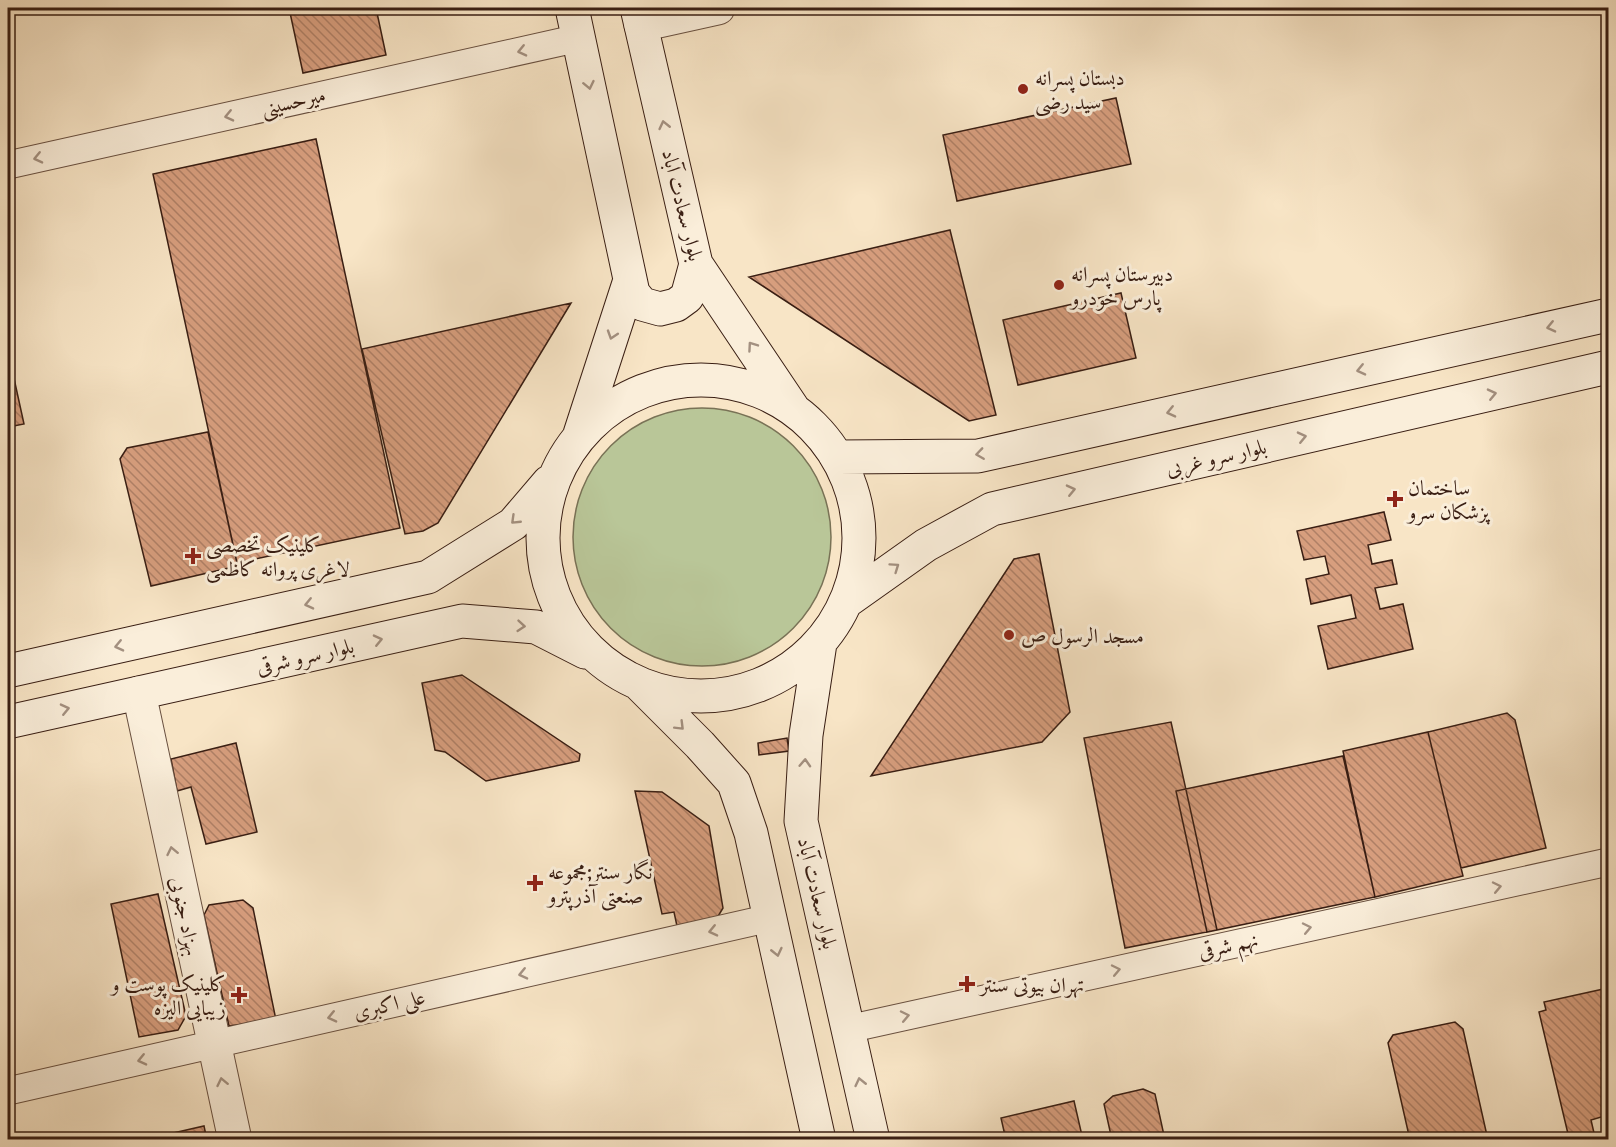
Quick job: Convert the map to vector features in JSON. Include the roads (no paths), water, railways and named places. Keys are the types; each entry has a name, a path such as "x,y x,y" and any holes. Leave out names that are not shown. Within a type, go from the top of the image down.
{"main road":[{"path":"639,16 718,8"},
{"name":"بلوار سعادت آباد","path":"639,16 696,264 796,412"},
{"path":"575,23 633,293 642,304 660,309 676,305 687,297 696,264"},
{"path":"8,671 428,577 513,524 554,477 580,434 630,280"},
{"path":"838,457 978,456 1608,315"},
{"name":"بلوار سرو غربی","path":"847,601 926,545 992,508 1608,367"},
{"path":"580,434 618,402 665,383 715,380 764,392 806,419 838,457 856,503 859,553 847,601 820,643 782,674 736,693 687,696 639,684"},
{"path":"554,477 542,525 546,574 565,620 597,658 639,684 734,783 751,833 819,1140"},
{"name":"بلوار سرو شرقی","path":"8,722 462,621 536,627 597,658"},
{"name":"بلوار سعادت آباد","path":"820,643 806,735 801,821 873,1140"},
{"name":"بهزاد جنوبی","path":"139,693 235,1140"}],"street":[{"name":"میرحسینی","path":"8,165 575,23"},
{"name":"نهم شرقی","path":"848,1029 1608,862"},
{"name":"علی اکبری","path":"8,1090 770,918"}],"place":[{"name":"دبستان پسرانه سید رضی","path":"1023,89"},
{"name":"دبیرستان پسرانه پارس خودرو","path":"1059,285"},
{"name":"ساختمان پزشکان سرو","path":"1395,499"},
{"name":"کلینیک تخصصی لاغری پروانه کاظمی","path":"193,556"},
{"name":"مسجد الرسول ص","path":"1009,635"},
{"name":"نگار سنتر;مجموعه صنعتی آذرپترو","path":"535,883"},
{"name":"تهران بیوتی سنتر","path":"967,984"},
{"name":"کلینیک پوست و زیبایی الیزه","path":"239,995"}]}
